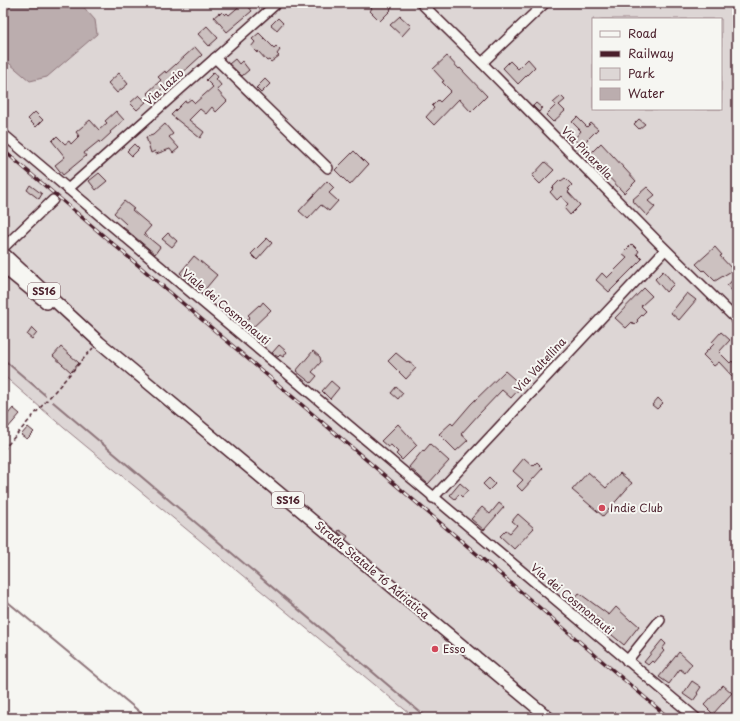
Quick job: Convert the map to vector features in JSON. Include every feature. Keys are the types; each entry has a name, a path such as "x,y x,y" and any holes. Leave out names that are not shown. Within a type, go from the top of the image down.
{"main road":[{"name":"Strada Statale 16 Adriatica","path":"3,253 99,342 549,718"},
{"name":"Strada Statale 16 Adriatica","path":"3,267 50,305 85,329"}],"street":[{"name":"Via Lazio","path":"68,189 277,3"},
{"name":"Via Pinarella","path":"421,3 482,63 665,250 737,320"},
{"path":"482,63 545,3"},
{"path":"215,58 328,168"},
{"name":"Viale dei Cosmonauti","path":"3,134 433,498"},
{"path":"3,248 53,200"},
{"name":"Via Valtellina","path":"433,498 665,250"},
{"name":"Via dei Cosmonauti","path":"433,498 696,718"},
{"path":"628,660 660,620"}],"path":[{"path":"3,450 99,342"}],"green space":[{"path":"3,3 737,3 737,718 415,718 64,428 3,375 3,272 37,299 3,256"}],"water":[{"path":"3,3 80,3 95,20 97,34 47,77 30,81 3,58"}],"building":[{"path":"243,3 251,3 248,6 252,11 227,32 214,17 222,12 225,15 227,13 229,15"},
{"path":"367,3 396,3 380,21 370,11 372,8"},
{"path":"400,16 411,26 402,36 390,25"},
{"path":"278,18 283,23 277,30 271,25"},
{"path":"207,26 218,38 209,46 198,34"},
{"path":"259,33 274,48 276,46 280,50 277,54 279,56 271,62 269,60 267,61 258,51 257,53 251,47 255,42 252,39"},
{"path":"195,47 202,55 178,77 176,75 152,98 147,93 161,80 158,77 165,71 166,73"},
{"path":"447,56 487,96 471,112 459,99 434,125 426,117 434,108 432,106 438,100 440,102 451,91 442,82 444,81 433,69"},
{"path":"235,59 239,64 242,61 249,70 242,76 229,64"},
{"path":"528,59 535,67 518,84 503,68 510,61 518,69"},
{"path":"214,72 218,77 216,79 221,85 217,90 227,101 216,112 212,107 206,114 200,109 189,120 204,132 200,138 171,115 185,101 187,102 191,99 195,103 213,87 206,80"},
{"path":"119,73 128,84 117,93 108,83"},
{"path":"265,79 270,84 261,93 256,88"},
{"path":"139,95 146,102 137,110 130,103"},
{"path":"561,96 565,100 559,105 565,111 553,122 546,115 556,105 553,103"},
{"path":"536,103 542,108 539,112 533,106"},
{"path":"116,111 124,120 100,143 99,141 84,153 86,156 63,175 55,165 65,157 52,141 57,136 65,144 69,141 71,144 79,136 76,132 90,120 99,130 107,123 105,121"},
{"path":"35,112 43,120 36,127 28,119"},
{"path":"577,117 587,127 591,123 598,129 581,146 574,139 581,131 572,122"},
{"path":"639,119 645,124 639,129 634,124"},
{"path":"165,124 173,134 169,137 179,148 173,153 170,149 156,154 155,151 151,153 146,137 153,135"},
{"path":"601,143 636,181 624,193 601,169 599,171 592,163 594,162 588,156"},
{"path":"134,144 139,149 132,156 127,151"},
{"path":"354,151 368,165 350,185 335,170"},
{"path":"545,162 554,170 540,184 532,176"},
{"path":"99,173 107,181 96,190 89,181"},
{"path":"565,178 572,185 568,189 570,190 568,192 580,205 570,215 564,208 568,204 561,196 557,200 550,192 560,180 561,181"},
{"path":"327,181 334,188 329,193 338,201 329,211 321,205 308,219 299,211"},
{"path":"30,185 42,194 39,199 27,190"},
{"path":"647,187 655,195 648,201 655,207 647,216 632,200"},
{"path":"124,201 151,226 144,234 160,247 155,254 123,227 126,224 114,213"},
{"path":"168,233 177,241 172,247 162,239"},
{"path":"267,238 272,243 257,260 251,254"},
{"path":"632,244 639,251 637,254 642,259 609,292 596,280 602,273 607,278 627,258 622,254"},
{"path":"715,247 722,255 720,256 733,270 715,281 696,264"},
{"path":"194,256 217,275 202,293 180,273"},
{"path":"663,271 674,284 666,292 655,279"},
{"path":"737,275 737,295 727,286"},
{"path":"644,288 652,296 641,306 646,311 634,325 632,322 626,328 615,318"},
{"path":"687,293 696,300 679,320 671,313"},
{"path":"263,302 271,310 249,331 242,325 250,317 248,315"},
{"path":"32,328 37,333 32,339 27,335"},
{"path":"721,332 730,340 719,352 730,363 732,361 737,367 737,371 732,376 719,362 714,366 703,355 714,344 712,342"},
{"path":"279,345 287,352 283,357 280,355 278,357 272,353"},
{"path":"61,347 79,363 71,372 53,356"},
{"path":"313,351 320,357 321,362 312,372 317,376 311,383 296,371"},
{"path":"396,353 416,368 406,379 388,361"},
{"path":"505,371 522,386 511,398 502,390 461,434 468,440 456,451 439,434 451,423 453,425 471,404"},
{"path":"331,381 339,388 330,399 322,391"},
{"path":"396,387 403,393 398,399 391,393"},
{"path":"658,398 663,403 657,409 652,405"},
{"path":"13,408 20,414 7,429 3,426 3,420"},
{"path":"398,424 417,445 402,460 396,454 398,452 391,445 388,447 381,441"},
{"path":"28,427 34,432 27,439 21,435"},
{"path":"430,444 449,461 428,484 409,467"},
{"path":"524,458 533,466 537,462 543,468 522,491 517,486 523,480 513,471"},
{"path":"588,472 606,488 620,473 632,483 603,516 572,490"},
{"path":"489,478 495,484 489,490 483,484"},
{"path":"460,483 468,490 462,497 459,494 455,499 450,495"},
{"path":"499,503 504,507 484,530 471,519 482,507 490,514"},
{"path":"518,514 534,528 514,549 500,536 506,530 510,533 517,525 512,521"},
{"path":"339,530 348,536 346,539 338,532"},
{"path":"579,593 609,615 616,607 631,621 632,620 639,626 624,645 600,625 602,622 574,599"},
{"path":"662,640 666,644 662,649 664,651 654,663 652,661 648,665 644,662"},
{"path":"679,652 692,664 685,673 680,669 669,684 659,677"},
{"path":"692,681 701,687 693,701 683,694"},
{"path":"723,685 732,693 713,714 704,705"}],"waterway":[{"path":"3,359 45,395"},
{"path":"53,402 427,718"},
{"path":"3,598 147,718"}],"railway":[{"path":"3,150 669,718"}],"place":[{"name":"Indie Club","path":"602,508"},
{"name":"Esso","path":"435,649"}]}
